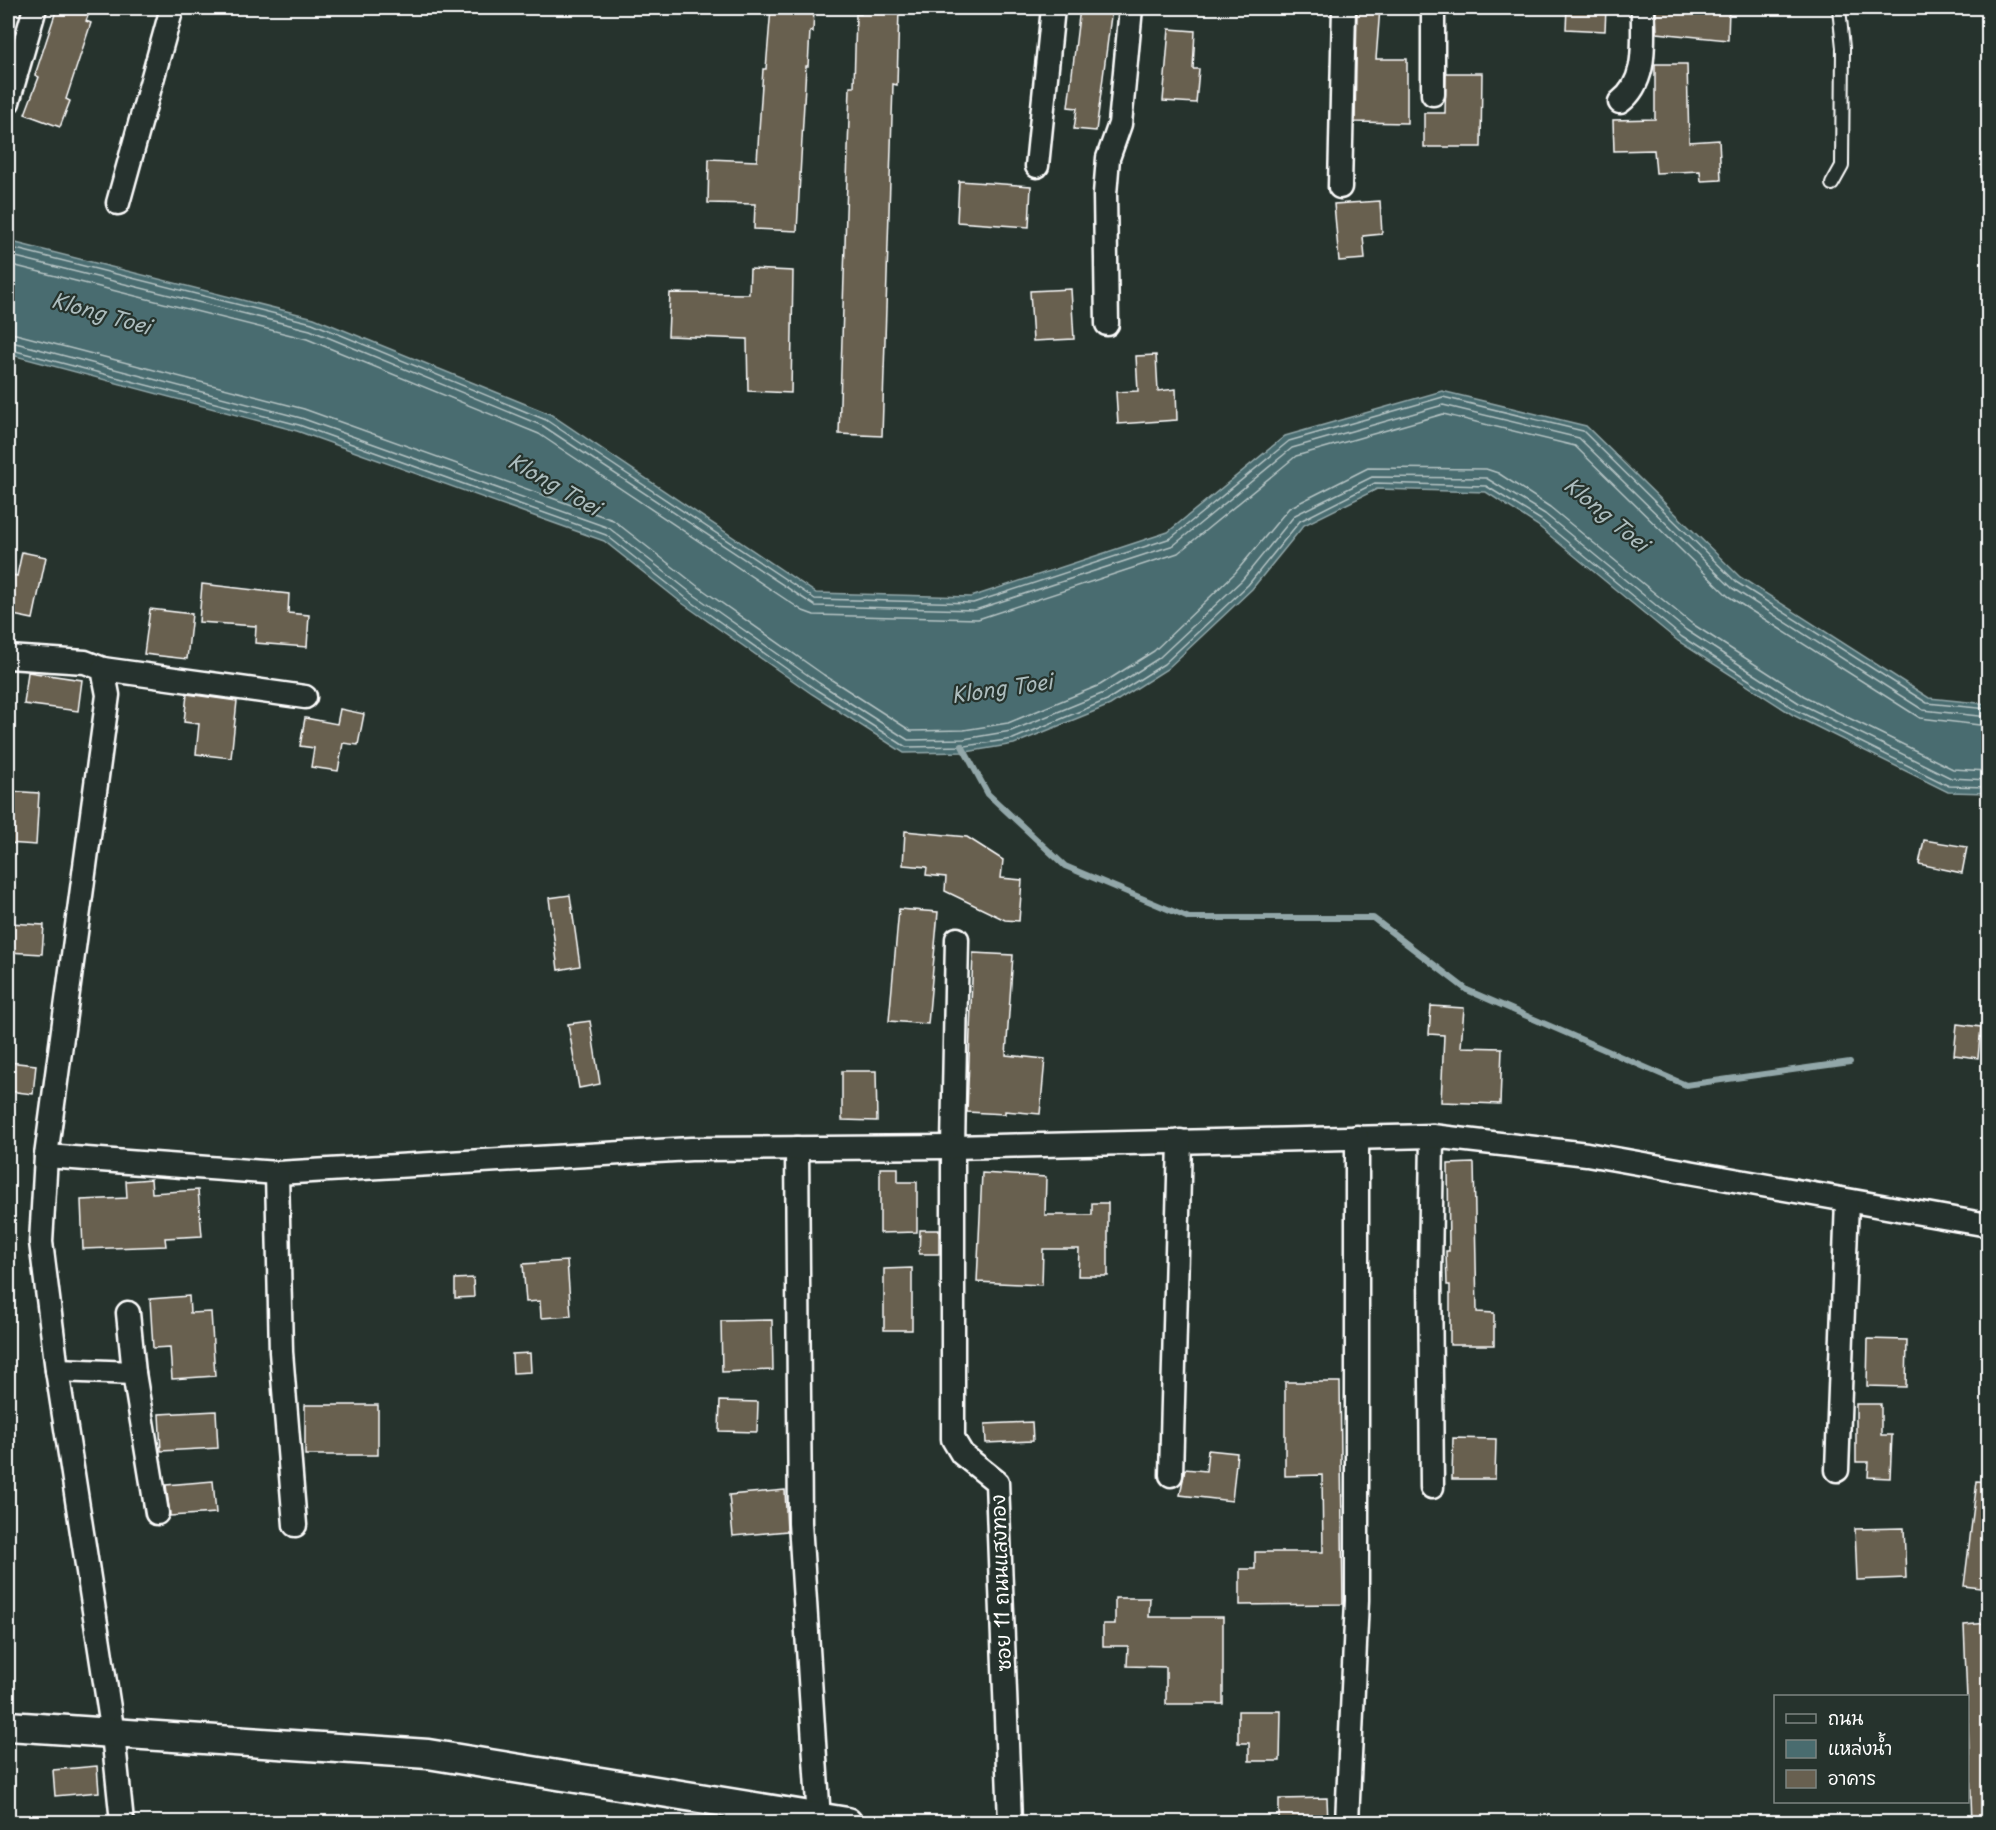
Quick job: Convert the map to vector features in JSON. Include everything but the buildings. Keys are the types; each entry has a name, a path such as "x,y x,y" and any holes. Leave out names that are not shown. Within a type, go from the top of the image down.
{"street":[{"path":"8,102 35,8"},
{"path":"118,203 172,8"},
{"path":"1037,166 1053,8"},
{"path":"1107,324 1105,195 1108,158 1120,124 1131,8"},
{"path":"1340,187 1344,8"},
{"path":"1432,94 1433,8"},
{"path":"1620,102 1633,92 1641,74 1643,8"},
{"path":"8,657 85,662 103,669 305,697"},
{"path":"103,669 108,695 46,1156 41,1242 57,1370 113,1734 122,1822"},
{"name":"ซอย 11 ถนนแสงทอง","path":"957,939 953,1147 953,1439 962,1454 997,1482 1010,1822"},
{"path":"46,1156 277,1173 691,1149 953,1147 1432,1136 1587,1154 1989,1225"},
{"path":"1432,1136 1430,1274 1432,1487"},
{"path":"1347,1822 1357,1600 1357,1137"},
{"path":"1171,1475 1180,1141"},
{"path":"797,1148 800,1523 819,1820"},
{"path":"277,1173 281,1352 295,1525"},
{"path":"1837,1470 1847,1201"},
{"path":"128,1313 134,1373 157,1513"},
{"path":"57,1370 134,1373"},
{"path":"8,1726 428,1754 819,1820 847,1822"}],"lane":[{"path":"1832,184 1842,166 1842,48 1839,8"}],"water":[{"name":"Klong Toei","path":"8,241 314,318 550,414 816,593 971,597 1168,532 1285,436 1442,391 1586,426 1740,577 1929,698 1988,704 1988,793 1948,792 1793,715 1678,641 1537,525 1486,492 1377,489 1304,525 1252,589 1167,669 1110,705 1014,744 966,752 904,753 812,694 682,603 604,541 297,431 8,354"}],"waterway":[{"path":"962,746 988,794 1065,866 1189,918 1373,918 1467,990 1686,1085 1850,1062"}]}
